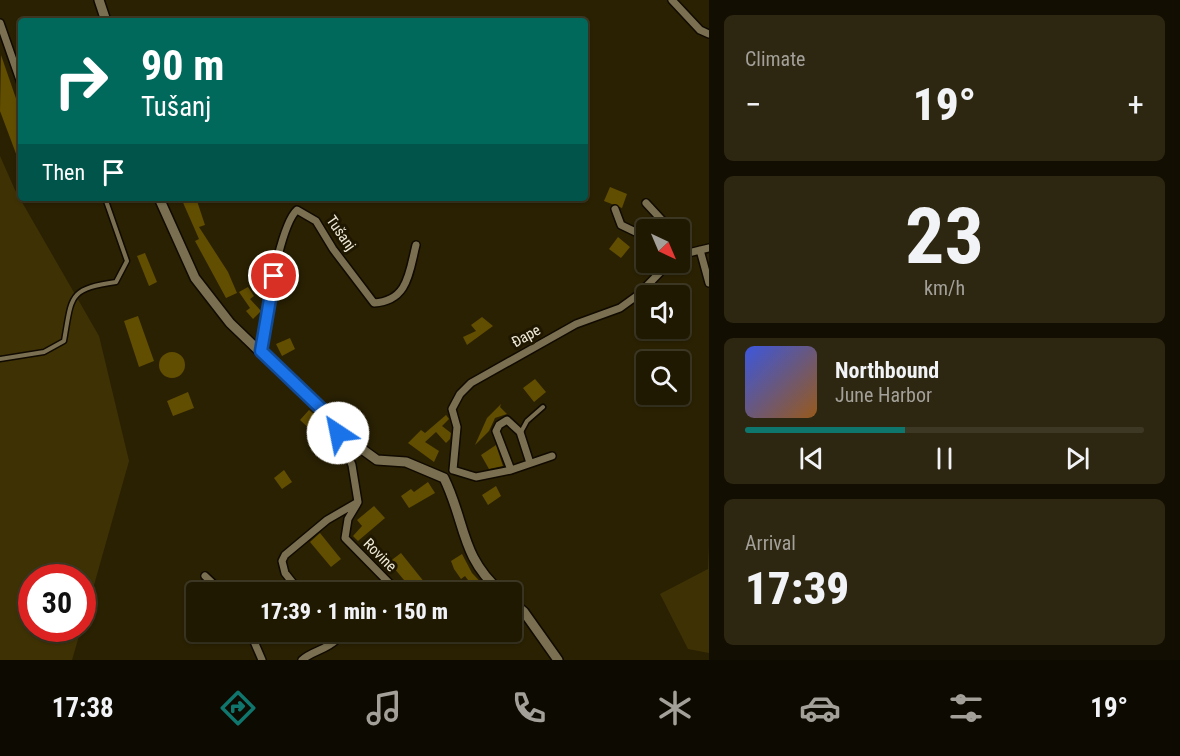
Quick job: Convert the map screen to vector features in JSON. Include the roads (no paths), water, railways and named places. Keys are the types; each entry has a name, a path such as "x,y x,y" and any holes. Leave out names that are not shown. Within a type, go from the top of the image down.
{"street":[{"path":"99,0 105,18"},
{"path":"672,0 700,30 709,34"},
{"path":"0,22 18,74"},
{"path":"160,201 195,278 230,323 359,447 377,460 406,462 444,478 454,497 464,540 472,559 489,582"},
{"path":"646,203 661,219"},
{"path":"615,209 621,225 636,232"},
{"name":"Tušanj","path":"261,351 277,261 288,218 297,210 316,221 333,249 374,303 385,302 399,296 407,284 416,245"},
{"path":"690,252 709,248"},
{"path":"700,250 709,283"},
{"name":"Đape","path":"453,470 457,427 452,409 460,394 471,383 576,324 620,308 638,295 659,273"},
{"path":"292,582 285,573 282,561 289,550 327,520 358,502 352,465 332,419"},
{"path":"511,470 496,431 499,425 507,420 520,432 530,463"},
{"path":"444,478 453,470 476,477 511,470 552,456"},
{"name":"Rovine","path":"358,502 348,519 345,538 388,582"},
{"path":"205,576 211,582"},
{"path":"522,610 558,660"},
{"path":"254,642 262,660"},
{"path":"302,660 310,653 330,646 334,642"}],"lane":[{"path":"0,359 44,352 64,341 71,301 87,286 117,282 127,261 106,201"},
{"path":"520,432 526,421 543,406"}]}
